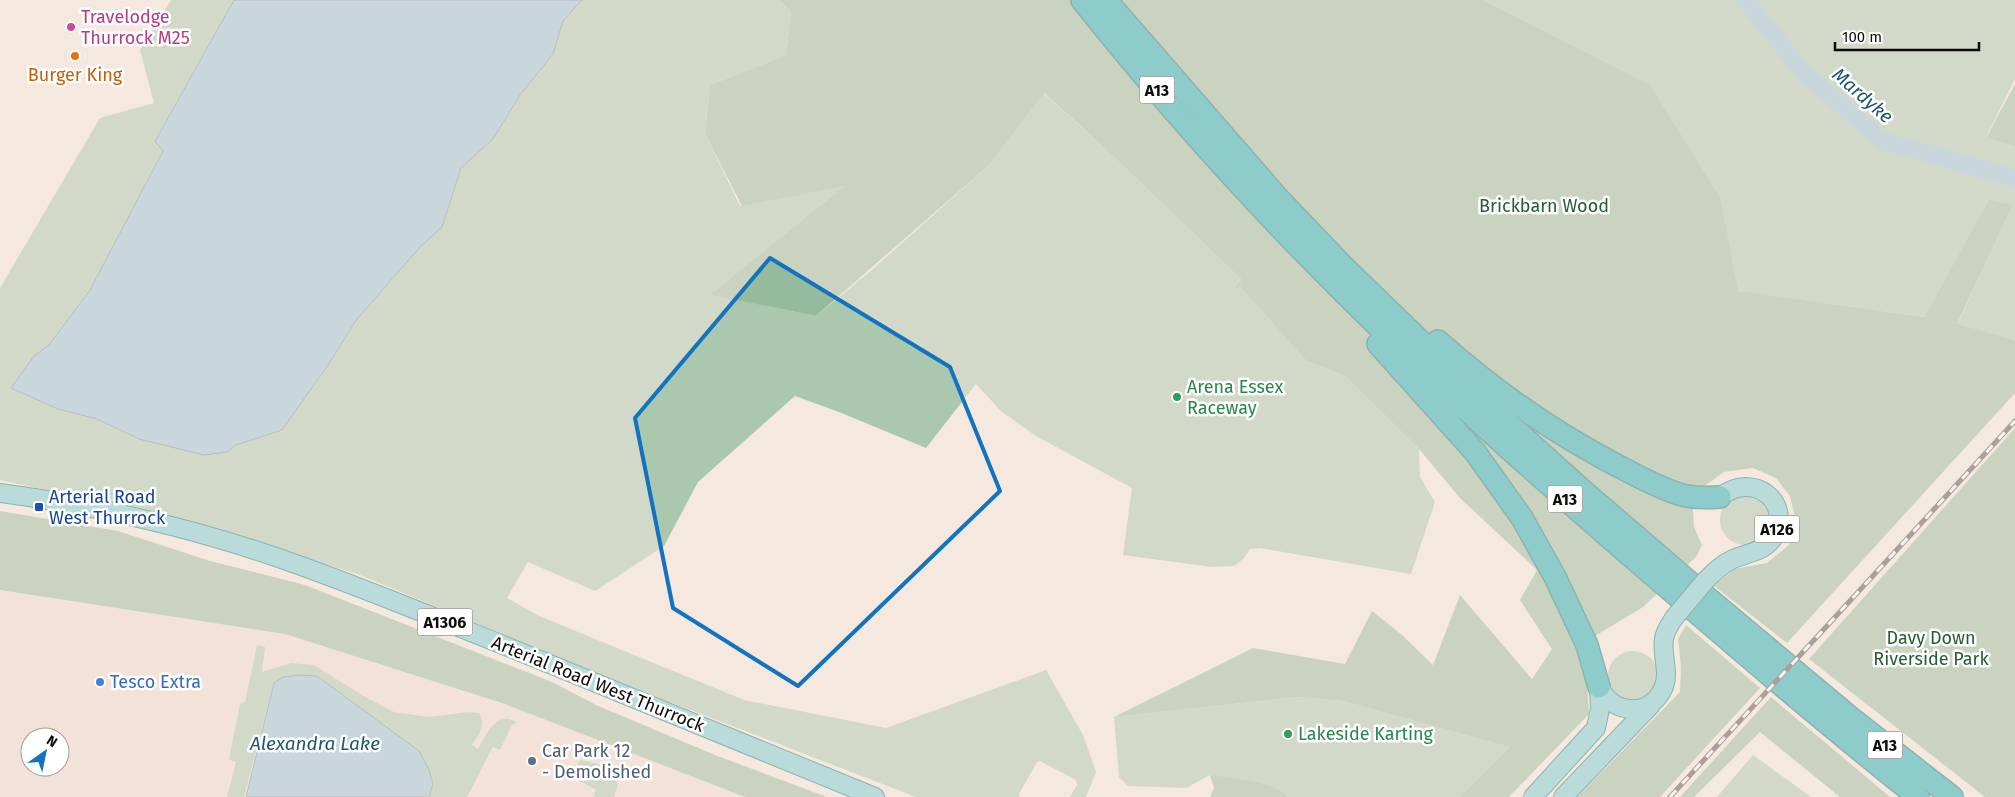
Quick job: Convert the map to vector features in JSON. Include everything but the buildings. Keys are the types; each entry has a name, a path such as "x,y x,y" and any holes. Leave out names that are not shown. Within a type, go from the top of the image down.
{"highway":[{"name":"A13","path":"1082,0 1121,49 1234,178 1390,339 1478,422 1699,615 1918,797"},
{"name":"A13","path":"1106,0 1284,205 1470,390 1580,488 1832,702 1952,797"},
{"name":"A13","path":"1255,172 1290,197 1406,313 1441,344 1511,400 1573,440 1635,475 1681,494 1703,498 1720,496"},
{"name":"A13","path":"1234,178 1265,221 1475,452 1501,486 1531,533 1555,577 1587,645 1599,686"}],"main road":[{"name":"A126","path":"1563,797 1658,698 1665,683 1666,673 1663,653 1664,638 1674,618 1706,580 1725,563 1763,548 1774,537 1779,521 1775,504 1769,496 1754,486 1744,485 1736,487 1720,496"},
{"name":"Arterial Road West Thurrock","path":"0,494 58,501 145,520 222,540 289,562 458,627 875,797"},
{"path":"1599,686 1610,702 1624,708 1640,709 1653,703"},
{"path":"1533,797 1596,728 1600,709 1599,686"}],"highlighted area":[{"path":"770,258 950,367 1000,491 798,686 673,608 635,418"}],"shaded area":[{"path":"0,590 285,634 505,704 745,797 0,797"}],"green space":[{"path":"171,0 234,0 155,140 163,151 90,290 49,345 34,356 58,409 97,419 139,439 226,452 236,445 282,430 328,365 357,319 421,246 442,227 461,168 493,139 520,95 553,54 563,21 582,0 779,0 791,12 786,55 710,85 705,134 740,206 845,185 711,295 816,316 873,269 988,166 1043,93 1094,138 1241,279 1234,292 1240,286 1344,375 1419,449 1420,477 1435,502 1411,574 1260,548 1250,549 1244,558 1234,566 1212,567 1123,555 1132,488 1036,436 1001,411 976,384 926,448 795,396 698,482 664,546 595,591 528,562 507,598 539,616 744,700 886,728 1046,670 1083,735 1096,772 1086,797 1070,797 1077,785 1076,780 1040,761 1037,762 1019,797 916,797 613,680 360,575 193,522 0,480 0,288 100,118 154,103 140,50"},
{"name":"Brickbarn Wood","path":"779,0 1482,0 1650,85 1721,199 1738,291 1924,317 1989,200 2013,205 1957,324 2015,340 2015,393 1787,643 1714,586 1734,569 1767,563 1790,544 1795,518 1790,496 1776,478 1753,468 1724,472 1703,487 1693,509 1694,527 1702,545 1696,557 1643,607 1595,636 1586,669 1589,714 1509,797 1459,797 1509,747 1343,701 1297,697 1114,717 1253,648 1345,664 1372,611 1402,635 1433,665 1460,595 1532,679 1552,649 1520,600 1537,570 1460,498 1419,449 1344,375 1306,360 1240,286 1232,294 1241,279 1094,138 1044,93 988,166 816,316 710,295 844,186 742,206 705,134 710,85 786,55 791,12"},
{"path":"1482,0 2015,0 2015,79 1986,137 2015,146 2015,340 1957,325 2013,205 1989,201 1924,317 1737,291 1721,199"},
{"path":"2015,84 2015,146 1986,138"},
{"name":"Davy Down Riverside Park","path":"2015,428 2015,797 1985,797 1809,659"},
{"path":"1745,495 1754,497 1765,506 1770,520 1768,529 1759,540 1745,545 1736,543 1725,534 1720,520 1722,511 1731,500"},
{"path":"0,511 118,531 210,561 305,585 552,682 596,705 715,755 827,797 745,797 505,704 285,634 0,590"},
{"path":"1686,625 1760,688 1660,797 1577,797 1680,692 1681,667 1678,639"},
{"path":"257,645 265,647 262,672 291,663 314,665 365,697 394,712 429,717 468,712 479,713 482,726 472,745 478,749 488,731 498,722 503,719 510,719 517,722 512,725 500,750 493,747 467,797 429,797 433,784 419,751 317,676 274,683 244,797 227,797 236,762 229,759 240,704 245,702"},
{"path":"1633,651 1642,653 1653,662 1658,676 1656,685 1647,696 1633,701 1624,699 1613,690 1608,676 1610,667 1619,656"},
{"name":"Lakeside Karting","path":"1297,697 1343,701 1509,747 1459,797 1290,797 1284,792 1210,775 1186,788 1128,786 1119,777 1114,717"},
{"path":"1771,697 1890,797 1840,797 1760,732 1694,797 1680,797"},
{"path":"1753,755 1811,797 1717,797"},
{"path":"580,760 603,766 611,773 618,785 614,797 593,797 596,790 571,776"},
{"path":"1210,775 1262,784 1282,791 1290,797 1210,797 1214,788"}],"water":[{"path":"234,0 582,0 563,21 553,54 520,95 493,139 461,168 442,227 421,246 357,319 328,365 282,430 236,445 227,452 204,455 139,439 97,419 58,409 11,388 34,356 49,345 90,290 163,151 155,141"},
{"name":"Alexandra Lake","path":"317,676 419,751 429,770 433,784 429,797 246,797 274,683 283,677"}],"waterway":[{"name":"Mardyke","path":"1745,0 1804,73 1883,141 2015,178"}],"railway":[{"path":"1670,797 2015,421"}],"place":[{"name":"Travelodge Thurrock M25","path":"71,27"},
{"name":"Burger King","path":"75,56"},
{"name":"Arena Essex Raceway","path":"1177,397"},
{"name":"Arterial Road West Thurrock","path":"39,507"},
{"name":"Tesco Extra","path":"100,682"},
{"name":"Lakeside Karting","path":"1288,734"},
{"name":"Car Park 12 - Demolished","path":"532,761"}]}
